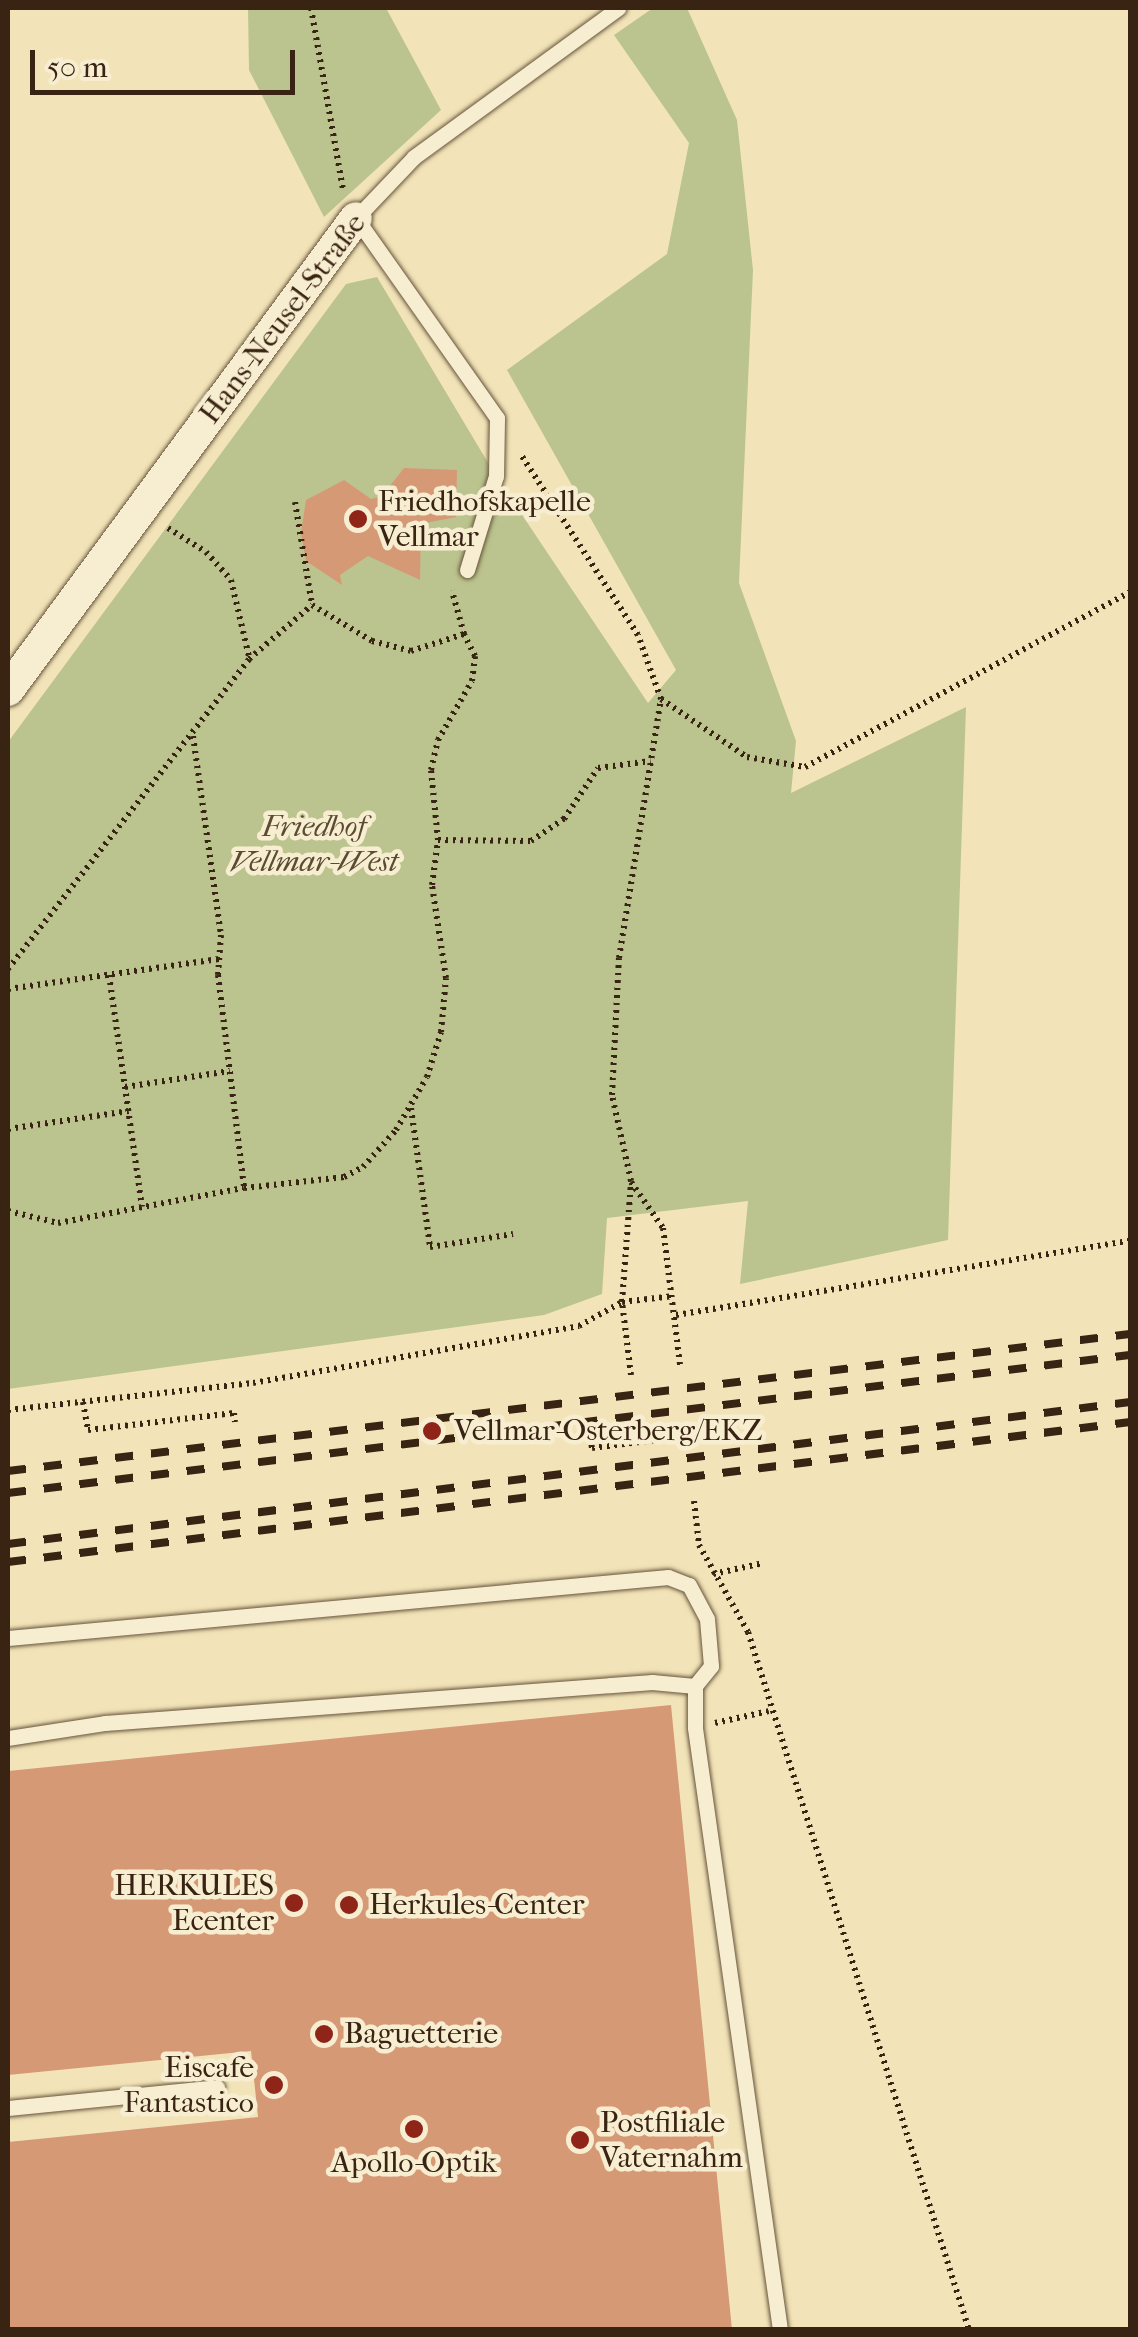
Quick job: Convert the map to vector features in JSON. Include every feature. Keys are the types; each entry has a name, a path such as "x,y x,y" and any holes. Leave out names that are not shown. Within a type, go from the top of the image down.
{"street":[{"name":"Hans-Neusel-Straße","path":"8,690 356,218"}],"lane":[{"name":"Hans-Neusel-Straße","path":"356,218 414,158 618,8"},
{"path":"356,218 497,418 496,476 467,570"},
{"path":"8,1638 668,1576 689,1585 708,1635 710,1666 696,1686 695,1728 780,2330"},
{"path":"8,1738 143,1720 652,1682 696,1686"},
{"path":"8,2108 217,2087"}],"path":[{"path":"311,8 343,194 356,218"},
{"path":"497,418 638,635 662,698 619,958 612,1096 630,1181 622,1302 631,1375"},
{"path":"295,502 312,605 372,641 411,651 464,634"},
{"path":"140,510 206,552 231,580 249,659"},
{"path":"8,1211 58,1223 244,1188 344,1177 380,1150 411,1107 441,1032 446,978 432,885 438,840 431,770 438,740 472,681 475,656 464,634 452,588 467,570"},
{"path":"662,698 747,757 805,766 1130,592"},
{"path":"8,969 249,659 312,605"},
{"path":"193,735 244,1188"},
{"path":"438,840 530,841 564,819 598,768 651,761"},
{"path":"8,989 220,958"},
{"path":"109,974 142,1207"},
{"path":"126,1087 230,1071"},
{"path":"411,1107 430,1246 513,1234"},
{"path":"8,1128 129,1112"},
{"path":"630,1181 662,1228 674,1296 680,1365"},
{"path":"676,1315 1130,1241"},
{"path":"8,1410 252,1383 580,1326 622,1302 674,1296"},
{"path":"82,1402 88,1430 234,1412 236,1422"},
{"path":"590,1430 592,1448 689,1432"},
{"path":"694,1502 699,1544 748,1632 769,1711 969,2330"},
{"path":"689,1585 715,1573 764,1563"},
{"path":"695,1728 769,1711"}],"green space":[{"path":"248,8 386,8 441,110 324,217 249,70"},
{"name":"Friedhof Vellmar-West","path":"653,8 687,8 737,120 753,270 739,583 796,741 791,793 966,707 948,1240 740,1284 748,1201 607,1218 602,1294 544,1315 8,1389 8,742 346,284 377,277 496,476 648,703 676,670 507,370 667,254 689,143 614,35"}],"building":[{"path":"404,468 457,470 456,517 421,524 420,580 368,556 340,575 342,585 306,561 301,533 306,500 344,480 371,499 382,496"},
{"name":"Herkules-Center","path":"671,1705 732,2330 8,2330 8,2142 258,2117 251,2051 8,2075 8,1771"}],"railway":[{"path":"8,1471 1130,1334"},
{"path":"8,1493 1130,1355"},
{"path":"8,1544 1130,1402"},
{"path":"8,1562 1130,1422"}],"place":[{"name":"Friedhofskapelle Vellmar","path":"358,519"},
{"name":"Vellmar-Osterberg/EKZ","path":"432,1431"},
{"name":"HERKULES Ecenter","path":"294,1903"},
{"name":"Herkules-Center","path":"349,1905"},
{"name":"Baguetterie","path":"324,2034"},
{"name":"Eiscafe Fantastico","path":"274,2085"},
{"name":"Apollo-Optik","path":"414,2129"},
{"name":"Postfiliale Vaternahm","path":"580,2140"}]}
